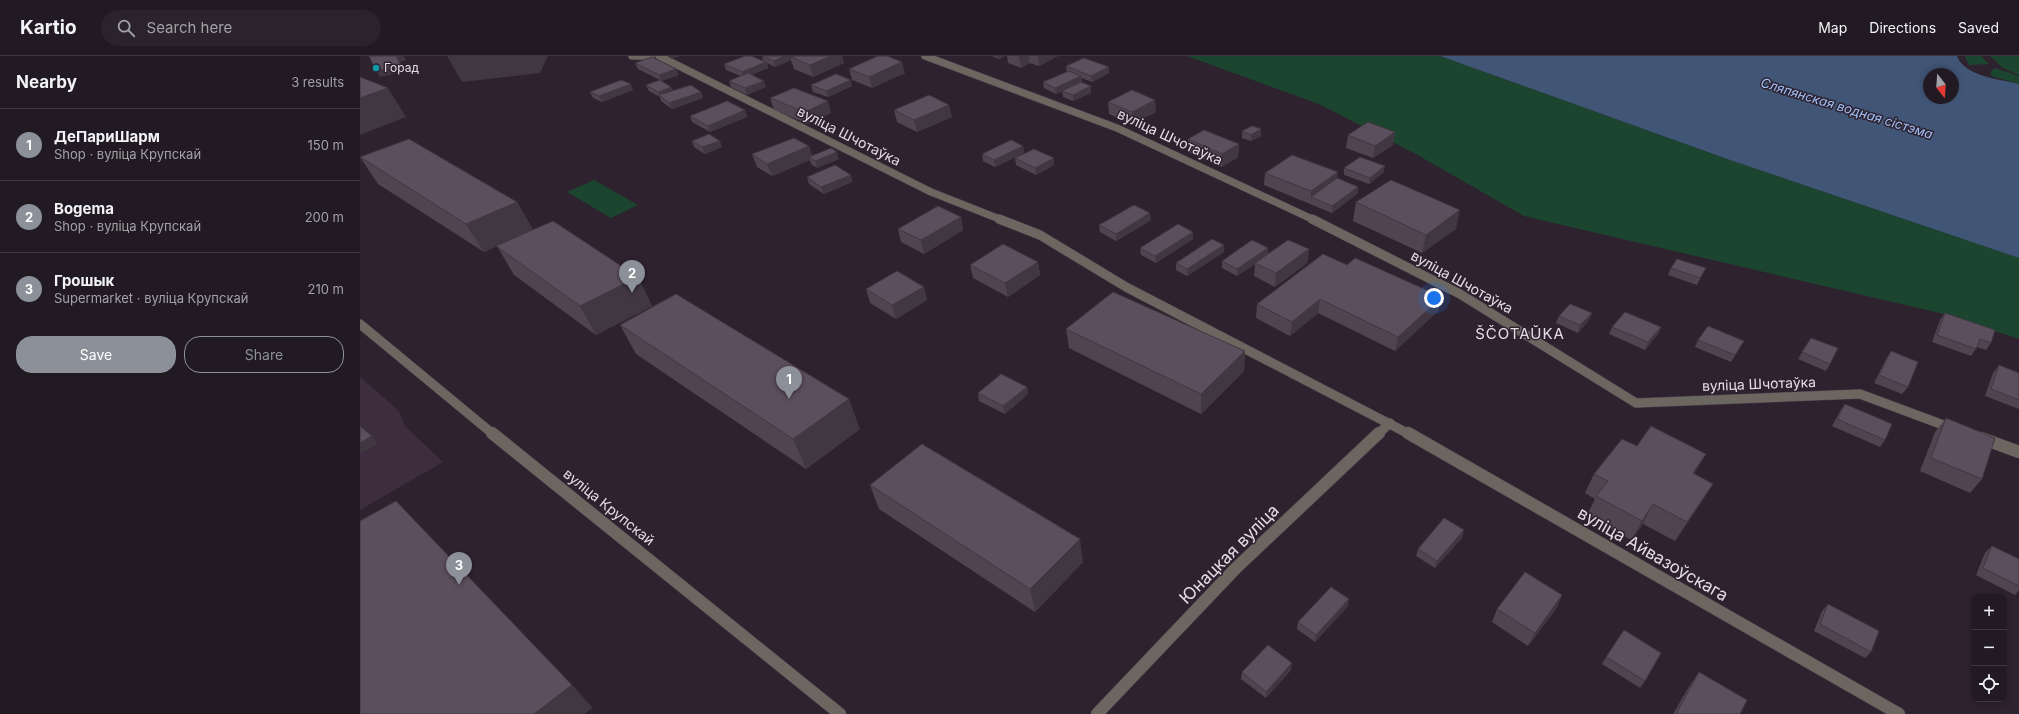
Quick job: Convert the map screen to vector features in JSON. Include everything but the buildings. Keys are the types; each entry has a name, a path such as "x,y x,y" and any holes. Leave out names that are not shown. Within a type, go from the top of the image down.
{"street":[{"path":"632,56 651,56"},
{"name":"вуліца Шчотаўка","path":"659,56 931,192 1040,235 1126,287 1390,423"},
{"name":"вуліца Шчотаўка","path":"925,56 1117,128 1334,229 1460,294 1636,403 1860,394 2019,452"},
{"name":"вуліца Крупскай","path":"360,324 532,466 840,714"},
{"name":"Юнацкая вуліца","path":"1097,714 1236,568 1390,423"},
{"name":"вуліца Айвазоўскага","path":"1390,423 1899,714"}],"shaded area":[{"path":"360,377 398,410 405,426 443,462 360,510"}],"green space":[{"path":"1187,56 1440,56 1730,160 2019,258 2019,339 1944,314 1524,216 1414,153 1321,105"},
{"path":"1965,56 1981,56 1989,64 1969,65"},
{"path":"1990,56 2019,56 2019,75 2003,68"},
{"path":"1995,68 2019,76 2019,84 1991,76 1991,71"},
{"path":"594,180 638,205 611,218 567,192"}],"water":[{"name":"Сляпянская водная сістэма","path":"1440,56 1957,56 1967,69 1975,73 2019,84 2019,258 1730,160"}],"place":[{"name":"Горад","path":"376,68"},
{"name":"Bogema","path":"632,293"},
{"name":"ДеПариШарм","path":"789,399"},
{"name":"Грошык","path":"459,585"}],"district":[{"name":"ŠČOTAŬKA","path":"1520,334"}]}
